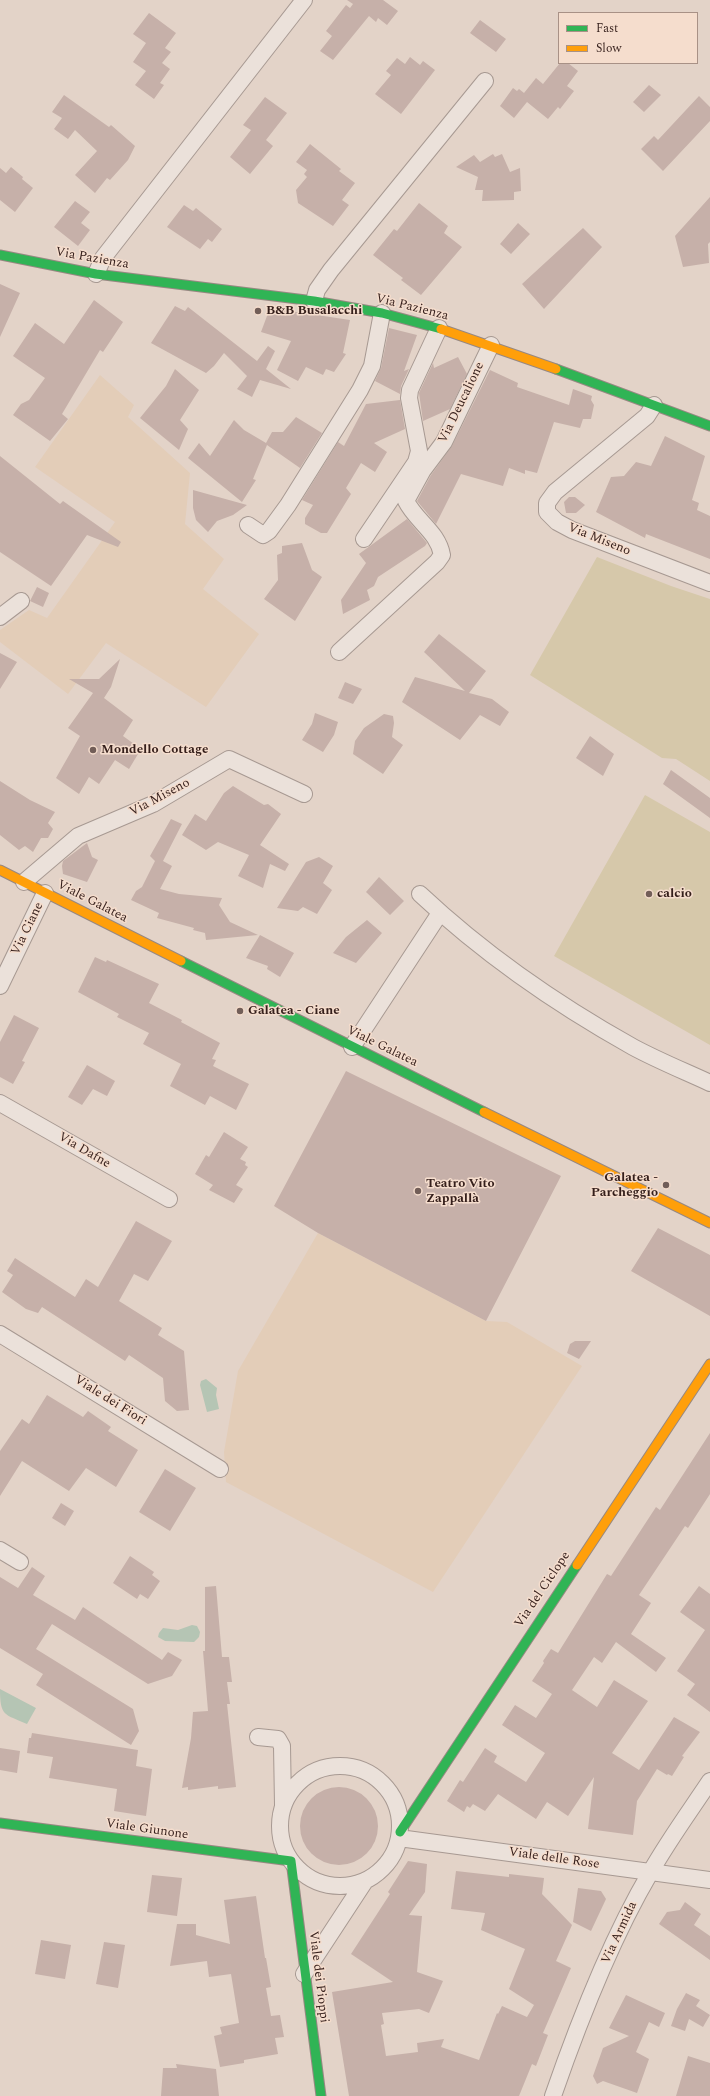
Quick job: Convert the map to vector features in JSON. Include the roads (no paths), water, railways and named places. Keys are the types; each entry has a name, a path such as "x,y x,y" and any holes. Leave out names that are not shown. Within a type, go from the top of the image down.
{"street":[{"path":"96,274 103,258 304,0"},
{"path":"314,301 317,290 331,270 484,81"},
{"name":"Via Pazienza","path":"0,255 96,274 314,301 382,313 438,328 491,345 654,404 710,426"},
{"path":"248,525 263,535 269,532 338,426 360,390 372,366 382,313"},
{"path":"364,539 416,462 419,451 409,398 410,390 438,328"},
{"name":"Via Deucalione","path":"339,652 437,562 442,555 440,546 430,530 412,512 406,501 423,470 444,442 491,345"},
{"name":"Via Miseno","path":"654,404 647,416 555,492 547,503 547,512 557,522 572,530 710,583"},
{"path":"0,617 21,601"},
{"name":"Via Miseno","path":"24,882 78,836 153,804 229,759 304,794"},
{"name":"Viale Galatea","path":"0,870 352,1047 710,1224"},
{"name":"Via Ciane","path":"0,986 45,893"},
{"path":"420,894 440,913 540,991 634,1047 710,1083"},
{"path":"352,1047 440,913"},
{"name":"Via Dafne","path":"0,1103 169,1200"},
{"name":"Viale dei Fiori","path":"0,1334 220,1469"},
{"name":"Via del Ciclope","path":"399,1835 710,1364"},
{"path":"0,1550 20,1562"},
{"path":"258,1737 278,1739 282,1746 283,1805 280,1819 280,1834 284,1848 291,1861 300,1872 324,1884 338,1886 365,1881 377,1874 395,1851 399,1835 399,1815 393,1798 383,1784 374,1777 353,1767 336,1766 314,1772 304,1777 292,1790 283,1805"},
{"name":"Via Armida","path":"553,2096 591,1997 623,1925 650,1872 710,1781"},
{"name":"Viale Giunone","path":"0,1823 251,1858 291,1861"},
{"name":"Viale delle Rose","path":"399,1835 710,1880"},
{"name":"Viale dei Pioppi","path":"291,1861 304,1974 321,2096"},
{"path":"304,1974 365,1881"}],"place":[{"name":"B&B Busalacchi","path":"258,311"},
{"name":"Mondello Cottage","path":"93,750"},
{"name":"calcio","path":"649,894"},
{"name":"Galatea - Ciane","path":"240,1011"},
{"name":"Galatea - Parcheggio","path":"666,1185"},
{"name":"Teatro Vito Zappallà","path":"418,1191"}]}
